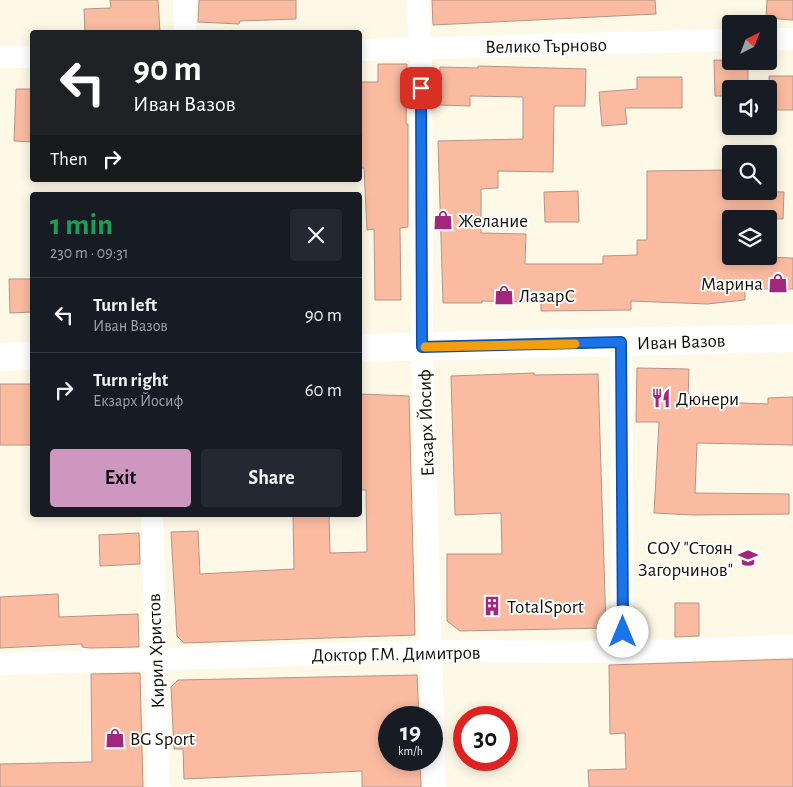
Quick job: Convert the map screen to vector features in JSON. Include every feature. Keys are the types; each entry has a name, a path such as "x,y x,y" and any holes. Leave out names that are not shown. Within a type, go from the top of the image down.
{"street":[{"path":"184,0 186,30"},
{"name":"Екзарх Йосиф","path":"417,0 421,48 422,347 435,787"},
{"path":"778,39 793,39"},
{"name":"Велико Търново","path":"362,50 722,40"},
{"path":"0,57 30,57"},
{"name":"Иван Вазов","path":"362,348 793,338"},
{"path":"621,342 623,652"},
{"path":"0,357 30,356"},
{"name":"Кирил Христов","path":"152,517 159,787"},
{"name":"Доктор Г.М. Димитров","path":"0,664 432,651 623,652 793,646"}],"building":[{"path":"110,0 158,0 160,30 85,30 84,9 111,8"},
{"path":"199,0 296,0 296,19 240,21 239,24 198,22"},
{"path":"432,0 655,0 656,14 433,25"},
{"path":"767,0 793,0 793,20 778,19 778,15 766,15"},
{"path":"714,60 722,60 722,70 748,70 748,80 722,80 722,96 715,96"},
{"path":"378,64 407,64 408,227 400,228 401,300 375,300 374,229 367,230 364,168 362,168 362,82 378,82"},
{"path":"478,66 586,69 585,106 554,106 553,172 498,171 498,188 481,189 481,233 526,234 525,264 603,264 603,256 637,255 637,240 647,240 647,171 722,170 722,200 777,200 777,192 784,192 783,219 777,219 777,210 722,210 722,265 777,265 777,257 793,258 793,289 745,289 745,300 707,304 631,301 631,310 541,311 541,302 482,301 482,303 443,303 438,141 523,139 523,97 470,96 470,106 439,105 440,67 478,68"},
{"path":"769,76 793,76 793,110 777,110 777,80 769,80"},
{"path":"637,77 682,77 682,108 625,108 627,124 602,126 599,92 637,89"},
{"path":"16,89 30,89 30,142 14,141"},
{"path":"578,191 579,222 545,222 544,192"},
{"path":"9,279 30,279 30,312 10,313"},
{"path":"637,368 689,369 688,401 768,404 768,398 793,397 793,445 697,443 695,493 789,494 789,514 694,515 654,513 659,422 636,422"},
{"path":"534,373 534,375 598,374 606,628 460,631 447,621 447,554 502,554 501,513 455,515 451,376"},
{"path":"0,384 30,384 30,445 0,445"},
{"path":"362,394 409,396 415,635 184,643 177,636 171,532 198,531 200,574 294,569 293,517 329,517 330,553 367,552 366,490 362,490"},
{"path":"139,533 140,564 100,566 99,535"},
{"path":"58,594 59,617 138,614 139,647 90,648 82,647 82,644 0,648 0,597"},
{"path":"675,603 699,603 699,636 675,637"},
{"path":"793,659 793,787 589,787 588,770 626,769 625,733 610,734 609,665"},
{"path":"140,673 143,787 0,787 0,764 92,762 91,674"},
{"path":"417,675 418,706 378,706 378,771 420,771 421,787 362,787 362,771 184,779 183,749 174,749 171,687 178,680"}],"slow traffic":[{"path":"425,347 575,344"}],"place":[{"name":"Желание","path":"443,220"},
{"name":"Марина","path":"778,283"},
{"name":"ЛазарС","path":"504,295"},
{"name":"Дюнери","path":"661,398"},
{"name":"СОУ \"Стоян Загорчинов\"","path":"748,558"},
{"name":"TotalSport","path":"492,606"},
{"name":"BG Sport","path":"115,738"}],"route":[{"path":"421,88 422,347 621,342 623,632"}]}
